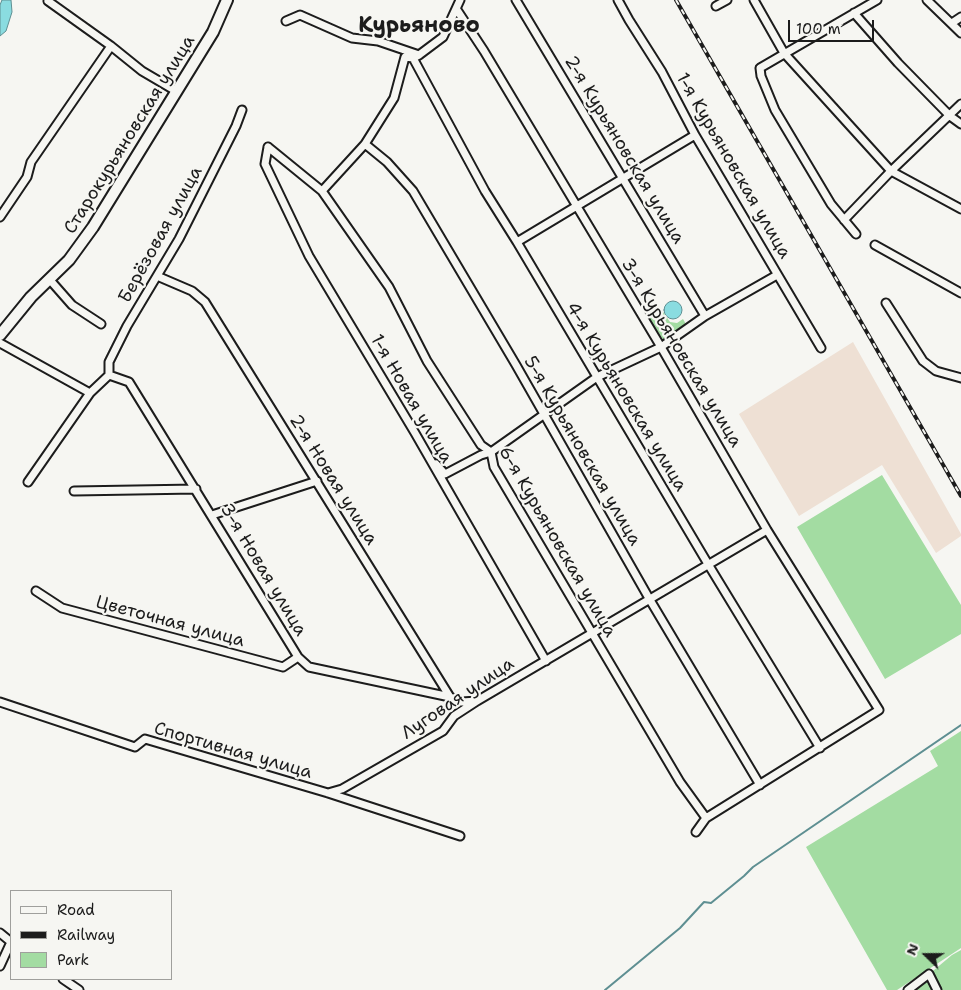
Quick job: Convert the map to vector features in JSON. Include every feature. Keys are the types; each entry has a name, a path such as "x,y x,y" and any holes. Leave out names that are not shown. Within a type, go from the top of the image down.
{"main road":[{"name":"Старокурьяновская улица","path":"0,334 31,297 69,260 93,227 176,90 214,32 227,0"},
{"name":"Старокурьяновская улица","path":"0,327 30,296 50,280"}],"street":[{"path":"322,191 364,144 394,98 405,57 416,57 443,37 460,0"},
{"name":"2-я Курьяновская улица","path":"516,0 705,316"},
{"name":"1-я Курьяновская улица","path":"618,0 662,72 696,135 821,348"},
{"path":"716,6 727,0"},
{"path":"754,0 784,53 891,171 961,209"},
{"path":"856,234 831,204 775,110 760,76 760,68 877,0"},
{"path":"927,0 961,33"},
{"path":"48,1 111,46 142,71 176,90"},
{"name":"3-я Курьяновская улица","path":"457,10 661,347 767,530 880,710 820,748"},
{"path":"854,13 898,63 950,116 961,124"},
{"path":"286,21 300,15 352,38 378,41 416,57"},
{"path":"952,23 961,17"},
{"path":"0,217 27,177 31,162 111,46"},
{"name":"4-я Курьяновская улица","path":"416,57 485,191 820,748"},
{"path":"844,220 891,171 961,104"},
{"name":"Берёзовая улица","path":"109,375 109,362 127,326 179,239 236,126 242,110"},
{"path":"517,242 696,135"},
{"name":"5-я Курьяновская улица","path":"364,144 386,162 413,191 544,414 650,600 760,785"},
{"name":"6-я Курьяновская улица","path":"268,147 322,191 388,287 427,361 481,445 491,452 494,467 680,782 706,818"},
{"name":"1-я Новая улица","path":"268,147 265,164 309,256 548,659"},
{"path":"875,245 961,293"},
{"path":"426,453 445,474 481,454 491,452 597,377 661,347 705,316 777,275"},
{"name":"2-я Новая улица","path":"157,276 192,291 205,302 450,697"},
{"path":"50,280 72,305 102,324"},
{"path":"886,303 922,361 936,371 961,378"},
{"path":"0,343 90,393"},
{"path":"28,482 90,393 109,375"},
{"name":"3-я Новая улица","path":"109,375 129,382 298,657 309,667 450,697"},
{"path":"212,515 316,481"},
{"path":"74,492 196,489"},
{"name":"Луговая улица","path":"328,793 342,789 443,731 454,716 477,701 767,530"},
{"name":"Цветочная улица","path":"36,591 62,608 283,667 298,657"},
{"path":"450,697 462,702 477,701"},
{"name":"Спортивная улица","path":"0,702 135,747 145,739 328,793 460,836"},
{"path":"696,832 706,818 820,748"},
{"path":"0,933 10,941"},
{"path":"0,966 10,944"},
{"path":"908,990 929,974 937,990"},
{"path":"64,980 79,990"}],"shaded area":[{"path":"853,342 961,534 961,536 936,553 882,465 799,516 739,414"}],"green space":[{"path":"661,309 670,322 677,323 683,319 687,326 664,341 648,317"},
{"path":"882,475 961,605 961,634 885,679 797,527"},
{"path":"961,731 961,948 897,990 887,990 806,847 938,766 930,751"},
{"path":"961,950 961,990 910,990 952,955"}],"water":[{"path":"2,0 11,0 12,12 6,31 0,36 0,5"},
{"path":"669,301 677,301 682,306 680,317 669,319 664,314 664,306"}],"waterway":[{"path":"605,990 680,928 704,902 711,903 753,867 961,725"}],"railway":[{"path":"676,0 961,496"}],"district":[{"name":"Курьяново","path":"419,26"}]}
